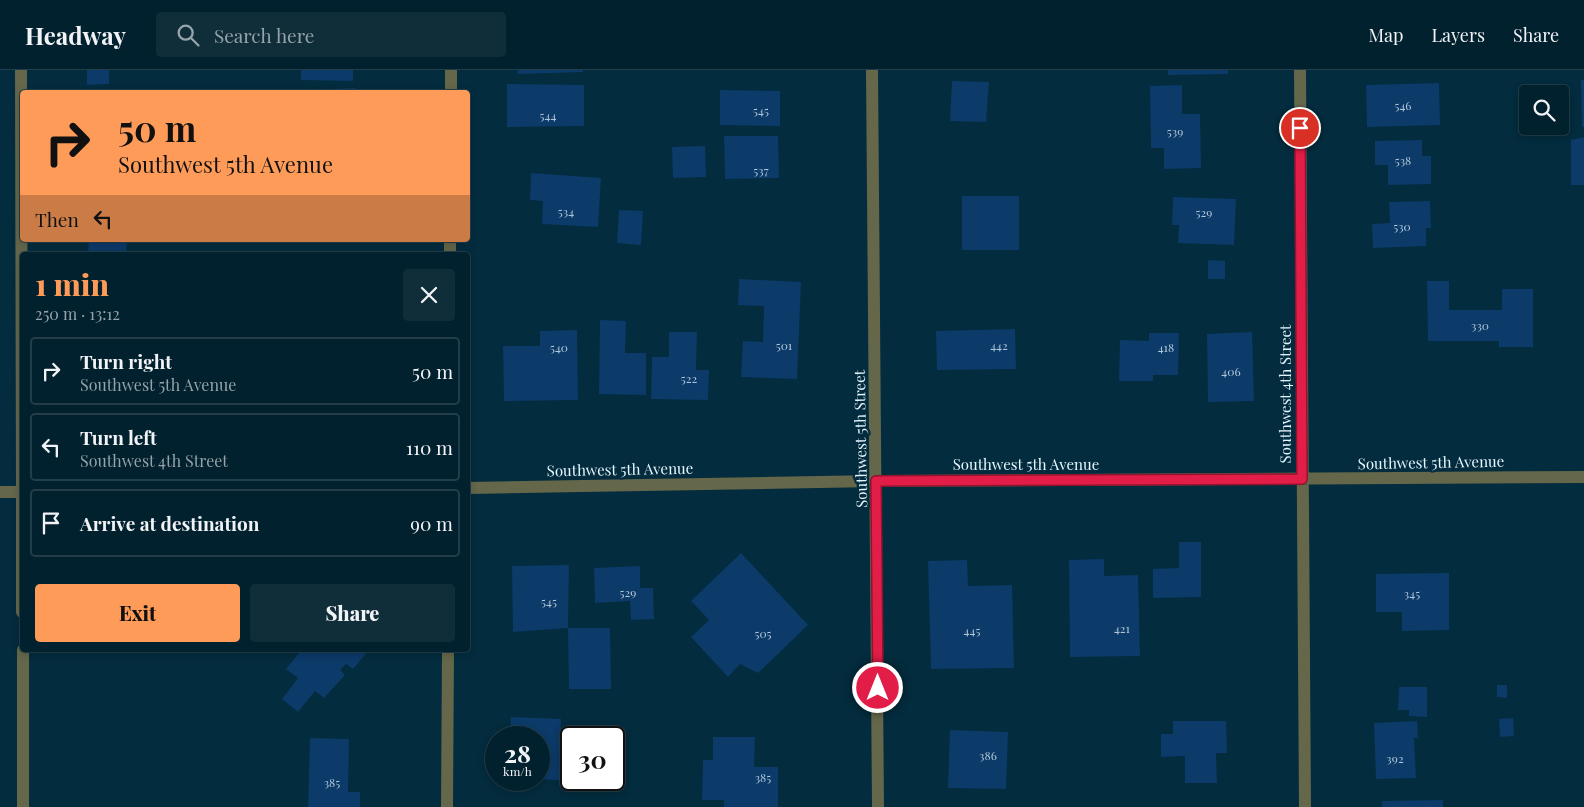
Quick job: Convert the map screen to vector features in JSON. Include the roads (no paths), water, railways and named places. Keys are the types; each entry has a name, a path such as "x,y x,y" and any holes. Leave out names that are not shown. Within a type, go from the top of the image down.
{"street":[{"path":"21,70 21,90"},
{"path":"451,70 451,90"},
{"name":"Southwest 5th Street","path":"872,70 878,807"},
{"name":"Southwest 4th Street","path":"1300,70 1305,807"},
{"name":"Southwest 5th Avenue","path":"470,488 876,481 1584,477"},
{"path":"0,492 20,492"},
{"path":"23,652 23,807"},
{"path":"447,807 448,652"}]}
